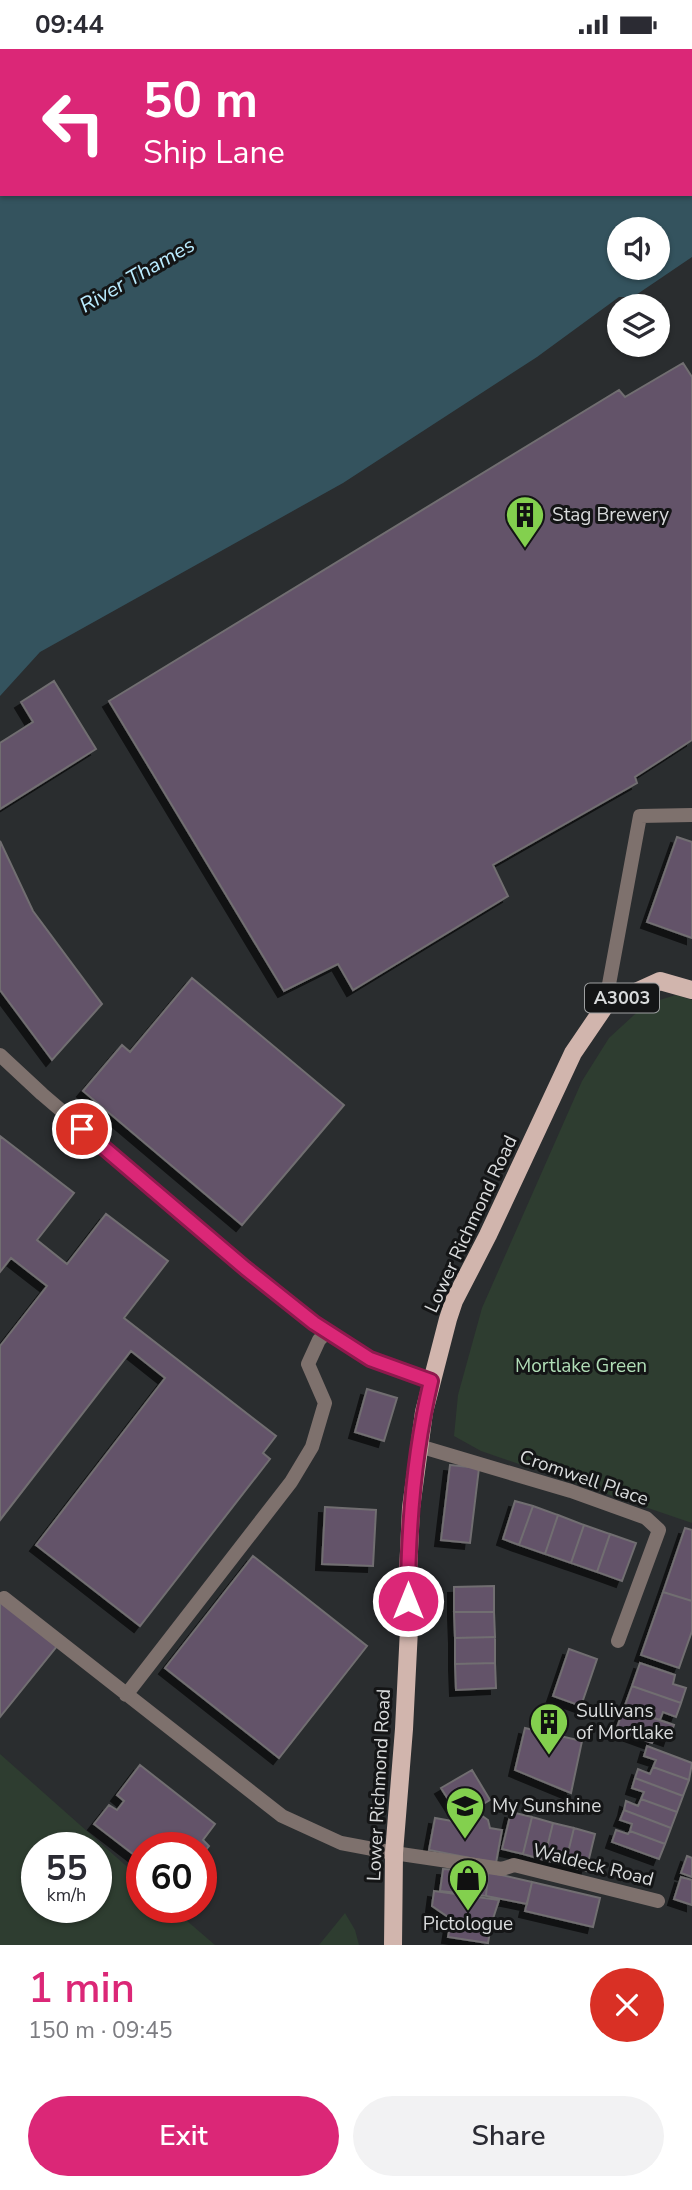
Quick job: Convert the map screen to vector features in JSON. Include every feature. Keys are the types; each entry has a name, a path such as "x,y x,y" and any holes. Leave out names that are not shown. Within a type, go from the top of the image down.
{"main road":[{"name":"A3003","path":"605,1006 660,981 692,990"},
{"name":"Lower Richmond Road","path":"393,1945 394,1853 409,1629 411,1508 424,1412 454,1301 488,1235 573,1053 605,1006"}],"street":[{"path":"605,1006 640,816 692,815"},
{"path":"0,1055 245,1268 328,1331 370,1359 431,1381"},
{"path":"126,1695 291,1482 312,1447 325,1403 307,1364 319,1340 328,1331"},
{"name":"Cromwell Place","path":"419,1446 572,1491 646,1518 659,1530 618,1641"},
{"name":"Waldeck Road","path":"4,1598 282,1816 341,1843 502,1869 514,1865 658,1901"}],"green space":[{"name":"Mortlake Green","path":"676,995 692,1000 692,1523 481,1451 454,1436 458,1395 482,1308 582,1081 609,1038 646,1004"},
{"path":"0,1754 88,1832 21,1832 21,1923 112,1923 112,1853 126,1866 126,1923 189,1923 215,1945 0,1945"},
{"path":"345,1913 355,1930 359,1945 319,1945"}],"water":[{"name":"River Thames","path":"0,196 692,196 692,257 670,272 670,217 607,217 607,280 658,280 637,294 607,294 607,306 537,357 343,483 40,652 0,696"}],"building":[{"name":"Stag Brewery","path":"683,363 692,377 692,740 635,777 637,783 493,865 508,896 353,990 338,964 284,991 109,701 619,390 625,397"},
{"path":"54,681 96,749 0,809 0,743 33,722 21,702"},
{"path":"677,837 692,842 692,938 647,922"},
{"path":"0,841 33,911 102,1004 52,1060 0,990"},
{"path":"192,978 344,1105 242,1225 83,1091 122,1045 130,1052"},
{"path":"0,1136 74,1193 37,1240 67,1264 106,1214 168,1261 124,1318 276,1436 263,1453 270,1459 140,1626 36,1545 165,1378 131,1351 0,1520 0,1346 47,1286 11,1258 0,1272"},
{"path":"367,1389 397,1398 384,1441 355,1432"},
{"path":"450,1465 479,1468 470,1543 441,1540"},
{"path":"515,1501 533,1506 519,1545 503,1539"},
{"path":"533,1506 558,1515 545,1554 519,1545"},
{"path":"325,1507 376,1510 373,1566 322,1564"},
{"path":"558,1515 584,1525 571,1563 545,1554"},
{"path":"584,1525 610,1534 597,1572 571,1563"},
{"path":"685,1528 692,1530 692,1601 663,1592"},
{"path":"610,1534 636,1543 622,1581 597,1572"},
{"path":"253,1556 367,1646 279,1758 165,1668"},
{"path":"494,1586 494,1612 454,1612 454,1587"},
{"path":"663,1592 692,1601 692,1631 679,1668 641,1655"},
{"path":"0,1598 58,1645 0,1717"},
{"path":"454,1612 494,1612 495,1637 455,1638"},
{"path":"495,1637 495,1663 455,1664 455,1638"},
{"path":"569,1649 597,1659 581,1706 553,1696"},
{"path":"495,1663 496,1688 456,1690 455,1664"},
{"path":"640,1663 675,1675 673,1684 686,1688 681,1703 632,1686"},
{"path":"632,1686 681,1703 676,1717 663,1712 660,1720 624,1708"},
{"path":"624,1708 674,1725 669,1740 655,1735 652,1743 616,1730"},
{"name":"Sullivans of Mortlake","path":"525,1728 582,1741 571,1793 515,1770"},
{"path":"647,1746 692,1763 689,1780 653,1767 656,1760 644,1756"},
{"path":"140,1765 215,1824 209,1832 126,1832 126,1849 112,1838 112,1832 104,1832 94,1824 109,1805 117,1810 124,1801 117,1795"},
{"path":"653,1767 689,1780 683,1796 635,1778 638,1769 650,1774"},
{"path":"472,1770 490,1800 460,1818 441,1788"},
{"path":"635,1778 683,1796 677,1812 641,1799 644,1792 632,1788"},
{"path":"641,1799 677,1812 671,1828 624,1810 626,1801 638,1806"},
{"path":"624,1810 671,1828 665,1844 630,1831 632,1824 620,1820"},
{"path":"511,1812 532,1817 523,1854 502,1849"},
{"name":"My Sunshine","path":"478,1813 488,1820 490,1828 502,1830 496,1863 429,1850 435,1818 463,1823 468,1816"},
{"path":"532,1817 553,1823 544,1860 523,1854"},
{"path":"553,1823 574,1828 565,1865 544,1860"},
{"path":"574,1828 595,1834 586,1871 565,1865"},
{"path":"616,1830 628,1834 630,1831 665,1844 659,1859 612,1842"},
{"path":"687,1856 692,1858 692,1877 681,1873"},
{"path":"443,1869 488,1872 486,1896 440,1891"},
{"path":"488,1872 532,1882 527,1904 486,1896"},
{"path":"681,1877 692,1880 692,1905 674,1899"},
{"path":"532,1882 600,1898 593,1927 525,1911"},
{"name":"Pictologue","path":"434,1891 499,1900 491,1925 451,1919 432,1906"},
{"path":"451,1919 491,1925 488,1943 448,1937"}],"place":[{"name":"Stag Brewery","path":"525,549"},
{"name":"Sullivans of Mortlake","path":"549,1756"},
{"name":"My Sunshine","path":"465,1840"},
{"name":"Pictologue","path":"468,1912"}],"route":[{"path":"82,1129 314,1323 370,1359 431,1381 411,1508 408,1601"}]}
